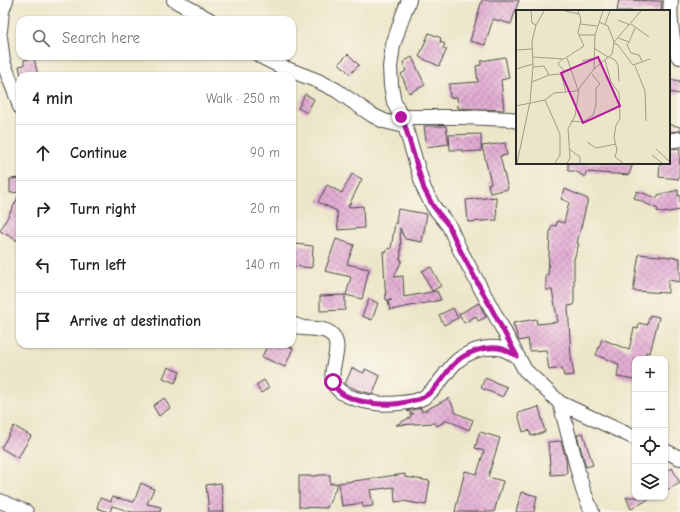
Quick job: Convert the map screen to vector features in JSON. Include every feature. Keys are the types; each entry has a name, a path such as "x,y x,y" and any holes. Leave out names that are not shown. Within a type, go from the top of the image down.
{"street":[{"path":"0,31 2,11 6,0"},
{"path":"174,0 203,16"},
{"path":"409,0 393,45 390,67 390,85 394,102 403,121 424,189 433,206 449,226 460,250 525,370 560,403 632,437"},
{"path":"671,0 670,10 675,49 678,56 680,56"},
{"path":"0,37 3,62 16,95"},
{"path":"268,60 295,72"},
{"path":"296,72 336,90 372,116 384,121 462,117 510,119 516,121"},
{"path":"670,141 680,139"},
{"path":"296,326 301,328 324,330 330,333 334,338 336,346 332,375 334,387 353,399 376,404 393,404 422,399 432,391 454,364 464,356 477,350 492,348 505,350 517,356"},
{"path":"560,403 583,490 592,512"},
{"path":"668,452 680,458"},
{"path":"0,501 26,512"}],"building":[{"path":"482,0 519,0 511,24 493,19 485,45 470,41"},
{"path":"619,0 662,1 661,10 617,10"},
{"path":"429,33 441,38 440,42 445,44 443,48 447,49 439,66 419,57"},
{"path":"348,54 359,65 350,74 339,63"},
{"path":"412,57 425,85 409,93 401,74 406,71 403,62"},
{"path":"505,57 509,78 501,80 504,110 458,108 457,97 450,98 449,84 478,82 476,66 481,65 481,61"},
{"path":"24,60 34,60 37,72 20,72 19,66 24,65"},
{"path":"670,79 680,81 680,94 670,92"},
{"path":"305,94 314,99 307,113 298,108"},
{"path":"670,124 680,127 680,131 670,132"},
{"path":"424,126 446,126 449,144 427,147"},
{"path":"481,134 481,151 463,152 463,150 450,150 449,135"},
{"path":"505,143 507,155 500,156 508,189 490,193 488,184 491,183 482,146"},
{"path":"680,148 679,179 659,177 660,164 670,164 670,149"},
{"path":"568,164 633,164 629,175 586,172 585,177 575,171 568,171"},
{"path":"352,174 362,179 348,207 363,206 364,228 338,230 337,211 318,202 327,185 342,193"},
{"path":"16,178 16,192 10,193 10,179"},
{"path":"565,189 588,199 577,243 579,244 574,259 574,305 568,306 571,356 574,375 564,376 562,368 549,370 546,350 530,351 528,339 519,341 513,323 536,319 537,324 558,322 552,290 546,290 546,275 548,275 550,232 552,225 556,226 557,221 564,223 569,202 561,199"},
{"path":"678,190 678,196 680,195 680,210 663,213 657,211 658,209 634,198 637,191 657,198 658,195"},
{"path":"496,197 497,220 468,222 466,200"},
{"path":"16,201 16,240 0,231"},
{"path":"398,209 427,214 422,242 405,239 400,228 400,259 402,260 394,277 403,276 404,297 437,291 441,300 390,310 388,301 392,300 386,300 383,251 386,252 388,248 391,249 395,223 397,223"},
{"path":"336,239 354,245 347,264 369,269 362,299 346,295 351,277 325,271"},
{"path":"296,244 313,246 312,268 296,266"},
{"path":"639,254 680,258 680,282 668,280 668,293 633,291"},
{"path":"431,267 441,286 432,291 422,271"},
{"path":"345,295 345,310 320,311 320,296"},
{"path":"369,299 378,303 372,320 362,316"},
{"path":"479,303 486,317 478,321 476,316 464,323 459,314"},
{"path":"453,308 458,318 444,325 439,315"},
{"path":"650,315 659,317 650,353 646,352 645,356 632,356 632,380 617,377 619,364 596,355 602,339 629,350 634,328 638,329 639,323 647,325"},
{"path":"266,348 293,348 285,367 262,357"},
{"path":"168,367 180,372 175,383 163,378"},
{"path":"352,368 364,373 365,369 380,376 373,394 357,390 345,384"},
{"path":"485,378 507,387 503,397 481,388"},
{"path":"264,380 269,388 261,393 256,385"},
{"path":"164,398 170,408 159,416 153,406"},
{"path":"449,398 456,413 473,420 469,430 447,420 437,426 435,423 396,425 411,417 410,414 414,414 407,411 421,408 422,412"},
{"path":"539,407 545,432 531,436 529,430 523,432 518,413"},
{"path":"14,426 31,436 18,458 1,448"},
{"path":"480,432 500,438 488,477 503,481 494,512 455,512 465,471 477,474 484,451 475,448"},
{"path":"583,433 593,465 586,467 577,435"},
{"path":"561,441 566,459 567,474 551,475 548,442"},
{"path":"672,468 680,483 668,489 668,470"},
{"path":"405,474 405,477 430,481 426,505 403,501 395,502 394,487 370,490 373,506 363,507 362,503 342,506 339,483"},
{"path":"330,475 330,484 338,483 327,508 299,507 299,476"},
{"path":"141,483 154,489 147,504 161,507 160,512 132,512 112,506 110,512 108,512 97,508 100,498 111,502 112,497 134,502"},
{"path":"221,483 224,512 209,512 206,485"},
{"path":"521,492 537,496 534,512 516,512"},
{"path":"626,497 632,497 632,500 648,500 631,509"}],"route":[{"path":"333,382 334,387 353,399 376,404 393,404 422,399 432,391 454,364 464,356 477,350 492,348 505,350 517,356 460,250 449,226 433,206 424,189 401,117"}]}
